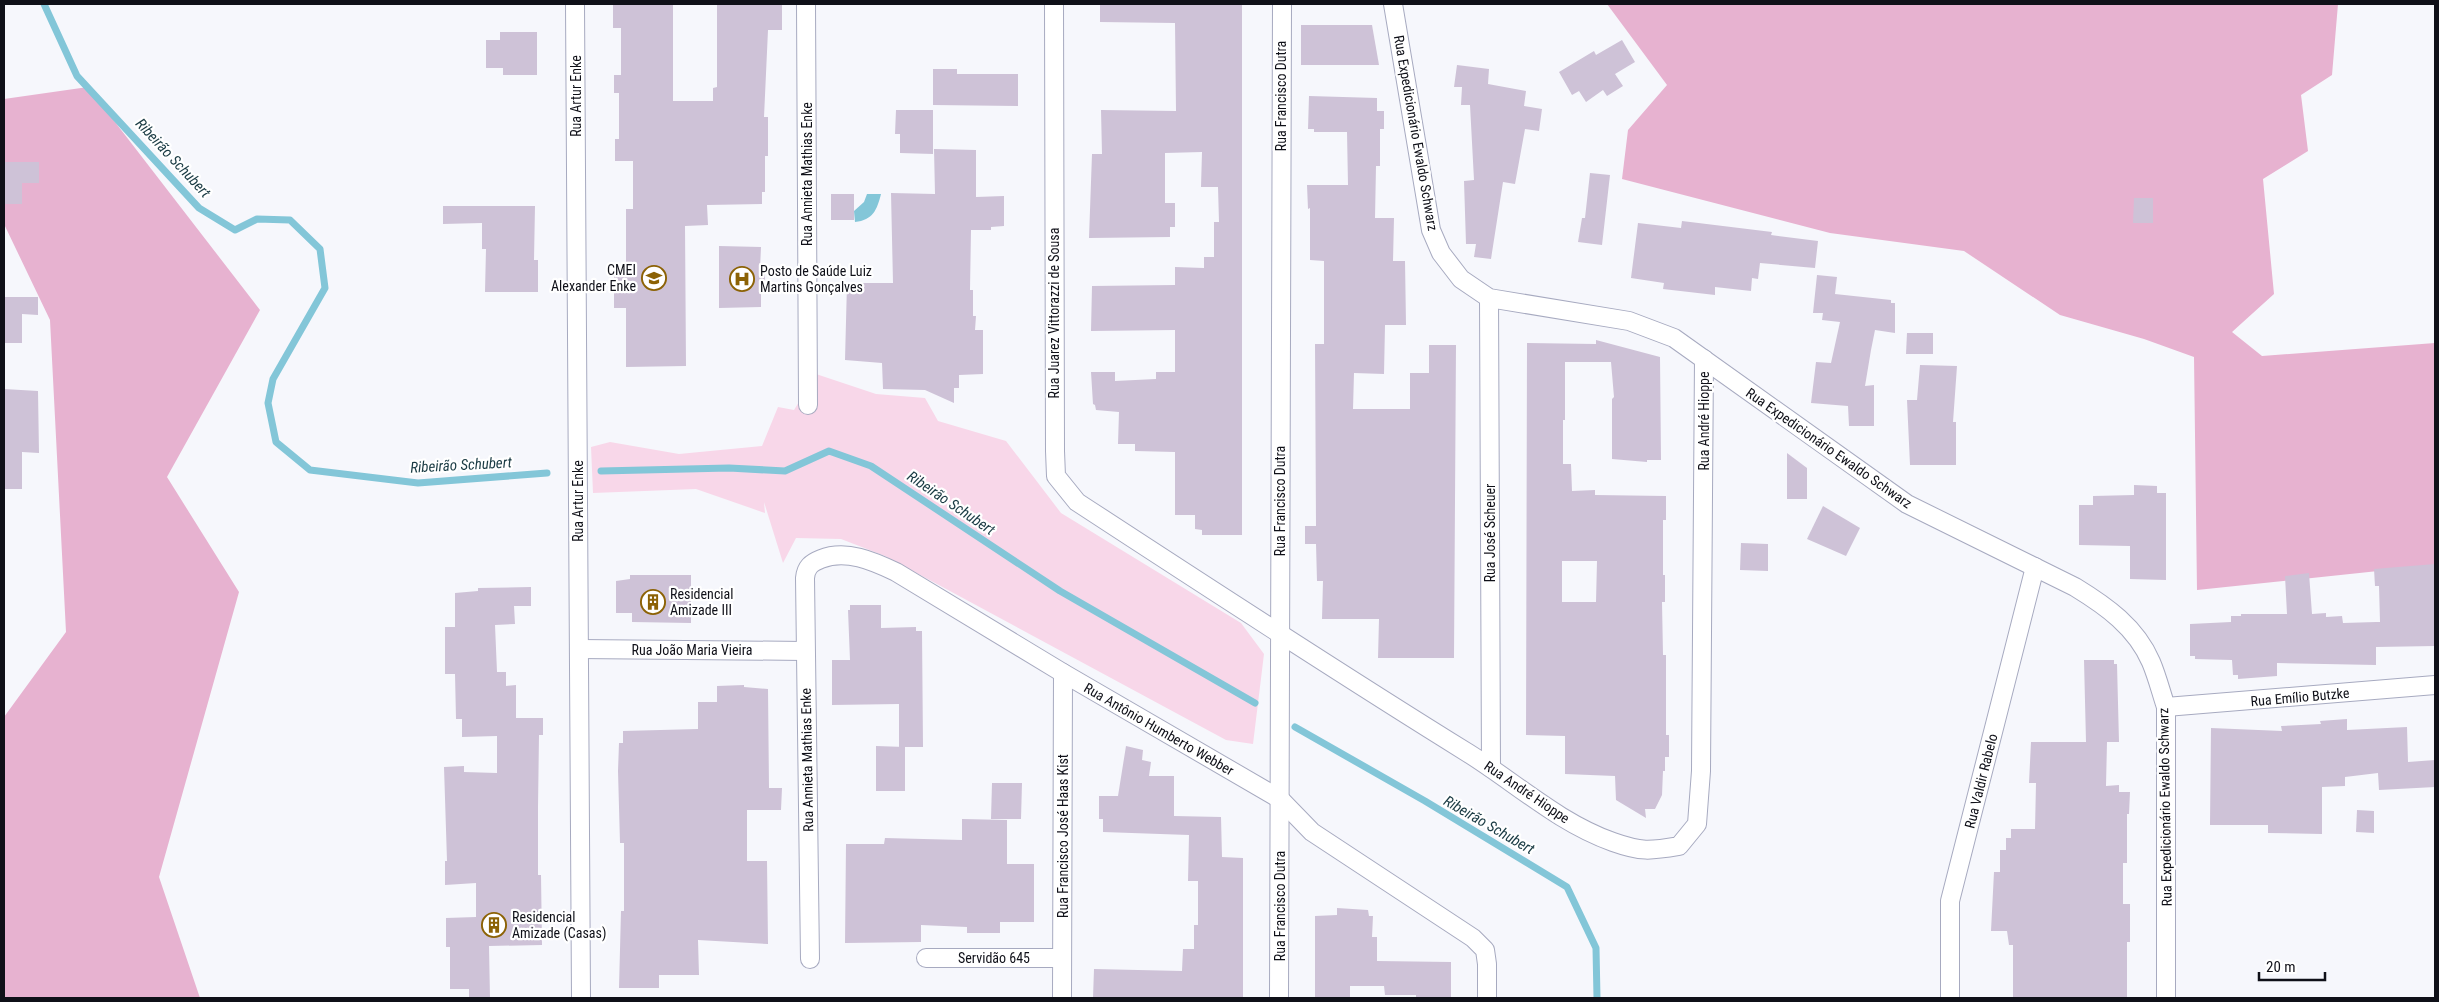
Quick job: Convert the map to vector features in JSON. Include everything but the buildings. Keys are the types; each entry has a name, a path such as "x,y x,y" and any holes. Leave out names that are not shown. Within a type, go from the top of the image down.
{"street":[{"name":"Rua Artur Enke","path":"575,4 581,998"},
{"name":"Rua Annieta Mathias Enke","path":"806,4 808,405"},
{"name":"Rua Juarez Vittorazzi de Sousa","path":"1054,4 1056,476 1078,502 1172,564"},
{"name":"Rua Francisco Dutra","path":"1280,998 1282,4"},
{"name":"Rua Expedicionário Ewaldo Schwarz","path":"1392,4 1431,230 1441,253 1461,279 1489,298 1629,320 1674,338 1907,504 2098,600 2120,618 2137,637 2151,662 2166,707 2166,998"},
{"name":"Rua José Scheuer","path":"1489,298 1491,768"},
{"name":"Rua André Hioppe","path":"1172,564 1280,632 1316,659 1491,768 1534,800 1584,829 1612,842 1647,851 1679,846 1697,824 1701,771 1704,359"},
{"name":"Rua Antônio Humberto Webber","path":"812,562 829,556 843,555 868,559 896,572 1063,674 1280,799 1312,832 1473,938 1485,950 1487,998"},
{"name":"Rua Annieta Mathias Enke","path":"810,959 805,572 812,562"},
{"name":"Rua Valdir Rabelo","path":"1950,998 1950,902 2035,567"},
{"name":"Rua João Maria Vieira","path":"579,649 805,651"},
{"name":"Rua Francisco José Haas Kist","path":"1062,998 1063,674"},
{"name":"Rua Emílio Butzke","path":"2166,707 2435,685"},
{"name":"Servidão 645","path":"926,958 1062,958"}],"shaded area":[{"path":"1607,4 2338,4 2332,75 2301,95 2308,151 2263,179 2274,294 2232,332 2262,356 2435,343 2435,565 2197,590 2194,357 2144,339 2060,315 1964,251 1830,233 1622,179 1628,130 1667,85"},
{"path":"88,87 260,310 167,477 239,592 159,877 200,998 4,998 4,717 66,632 50,320 4,224 4,99"},
{"path":"816,374 876,394 925,398 938,421 1006,441 1061,513 1241,623 1264,654 1253,744 1226,740 885,556 841,539 796,538 783,563 764,502 765,513 696,489 593,493 591,447 610,442 679,454 762,446 778,407 794,410"}],"water":[{"path":"867,194 881,194 878,205 866,219 855,222 854,211 864,202"}],"waterway":[{"name":"Ribeirão Schubert","path":"44,4 77,76 199,208 235,230 257,219 290,220 320,249 325,288 273,379 268,403 276,442 310,470 418,483 547,473"},
{"name":"Ribeirão Schubert","path":"601,471 729,468 785,471 829,451 871,466 1060,591 1255,703"},
{"name":"Ribeirão Schubert","path":"1295,727 1425,801 1567,887 1596,948 1597,998"}],"place":[{"name":"CMEI Alexander Enke","path":"654,278"},
{"name":"Posto de Saúde Luiz Martins Gonçalves","path":"742,279"},
{"name":"Residencial Amizade III","path":"653,602"},
{"name":"Residencial Amizade (Casas)","path":"494,925"}]}
